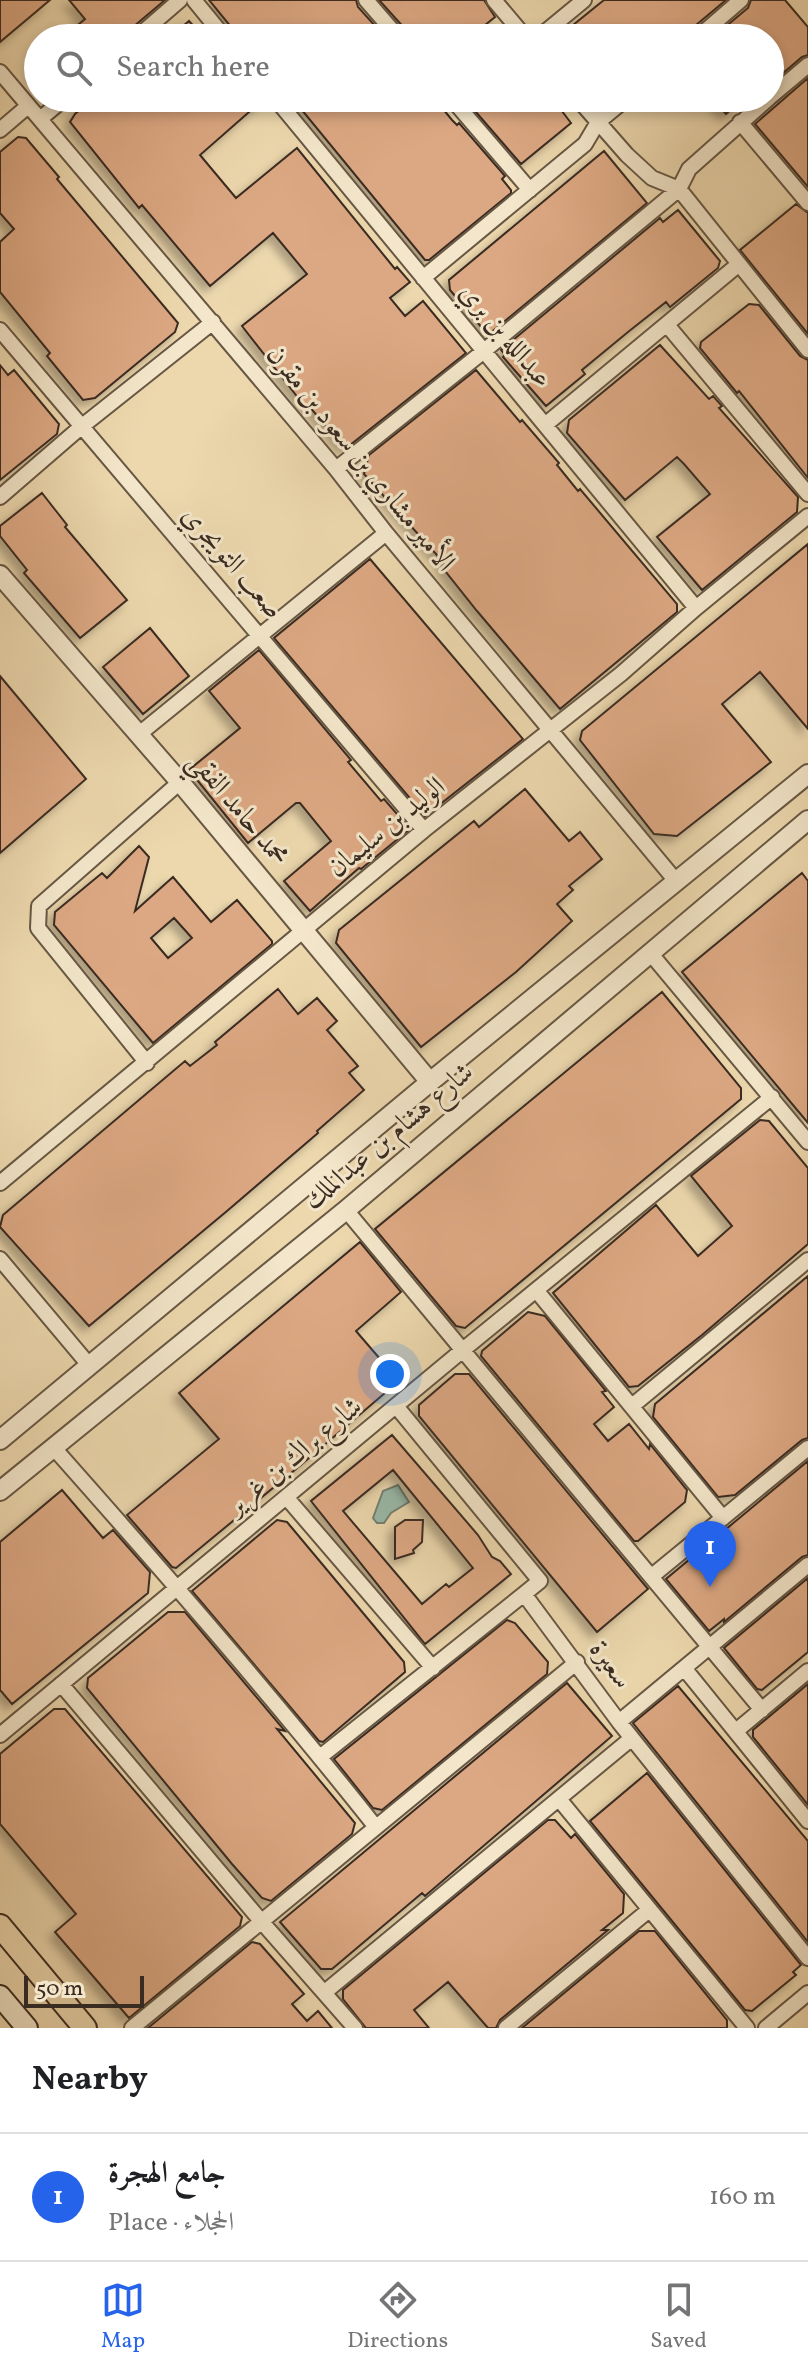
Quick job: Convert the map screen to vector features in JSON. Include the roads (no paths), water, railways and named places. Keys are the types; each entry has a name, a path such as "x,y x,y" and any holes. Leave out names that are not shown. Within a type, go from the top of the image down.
{"main road":[{"path":"0,1926 85,2028"},
{"path":"0,1996 27,2028"}],"street":[{"path":"152,24 180,0"},
{"path":"194,0 214,24"},
{"path":"366,0 387,24"},
{"path":"494,0 514,24"},
{"path":"555,24 584,0"},
{"path":"713,24 741,0"},
{"path":"784,85 808,65"},
{"name":"الأمير مشاري بن سعود بن مقرن","path":"0,72 24,101"},
{"path":"0,130 24,109"},
{"name":"الأمير مشاري بن سعود بن مقرن","path":"34,112 336,469 676,881"},
{"path":"40,119 48,112"},
{"name":"عبدالله بن بري","path":"287,112 696,608"},
{"path":"463,112 530,190"},
{"path":"589,112 652,178 679,189 808,350"},
{"path":"423,278 585,144 598,122 610,112"},
{"path":"336,469 679,189 689,169 752,112"},
{"path":"740,122 808,203"},
{"path":"545,425 739,264"},
{"path":"0,497 81,427 213,322"},
{"path":"668,326 808,494"},
{"name":"صعب التويجري","path":"0,330 424,830"},
{"name":"الوليد بن سليمان","path":"0,1183 424,830 621,674 808,516"},
{"path":"138,735 386,533"},
{"name":"محمد حامد الفقي","path":"0,575 180,782 430,1082"},
{"name":"شارع هشام بن عبدالملك","path":"0,1440 430,1082 808,774"},
{"path":"147,1063 38,928 39,906 180,782"},
{"name":"شارع هشام بن عبدالملك","path":"0,1491 346,1210 806,827"},
{"path":"651,954 808,1142"},
{"name":"شارع براك بن غرير","path":"0,1735 772,1097"},
{"path":"346,1210 762,1710"},
{"path":"0,1259 89,1365"},
{"path":"632,1406 808,1260"},
{"path":"536,1290 723,1518"},
{"path":"320,1757 540,1581 396,1406"},
{"path":"53,1447 176,1587 375,1826"},
{"path":"652,1576 808,1448"},
{"path":"287,1498 433,1668"},
{"path":"619,1722 808,1565"},
{"name":"سعيرة","path":"524,1594 619,1722 808,1958"},
{"path":"132,2028 577,1662"},
{"path":"684,1668 808,1821"},
{"path":"736,1731 808,1671"},
{"path":"61,1684 355,2028"},
{"path":"325,1992 632,1738"},
{"path":"559,1799 747,2028"},
{"path":"506,2028 649,1910"},
{"path":"776,2025 808,1993"}],"place":[{"name":"جامع الهجرة","path":"710,1587"}]}
